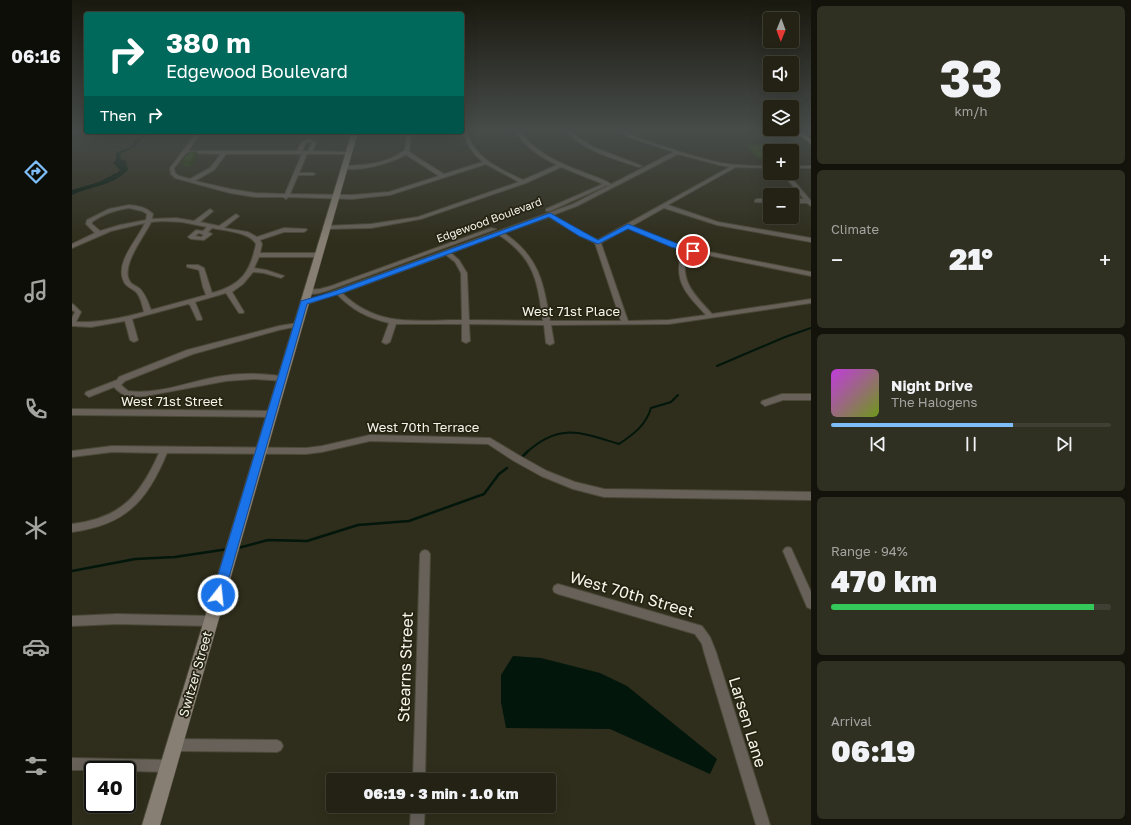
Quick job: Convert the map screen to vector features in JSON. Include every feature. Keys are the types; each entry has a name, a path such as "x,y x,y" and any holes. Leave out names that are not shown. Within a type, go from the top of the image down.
{"street":[{"path":"172,168 172,173 176,177 237,193 286,197 364,197 383,194 467,168"},
{"path":"191,182 212,168"},
{"path":"286,197 299,168"},
{"name":"Switzer Street","path":"151,825 344,168"},
{"path":"431,168 443,176"},
{"path":"499,168 524,182"},
{"path":"326,227 372,226 405,221 432,214 524,182 554,168"},
{"path":"571,168 613,186"},
{"name":"Edgewood Boulevard","path":"307,292 321,291 333,287 552,208 635,168"},
{"name":"Edgewood Boulevard","path":"304,303 550,215 575,205 646,168"},
{"path":"598,242 731,168"},
{"path":"296,174 313,174"},
{"path":"790,180 810,203"},
{"path":"757,201 763,201"},
{"path":"799,202 810,203"},
{"path":"664,206 717,223 811,240"},
{"path":"99,233 89,224 89,221 117,208 134,207 148,211 150,214 149,221 129,254 125,264 127,282 142,296 148,313"},
{"path":"195,223 210,211"},
{"path":"550,215 581,234 598,242 625,323"},
{"path":"220,228 236,216"},
{"path":"72,246 99,233 130,224 149,221 176,220 248,234 256,239 259,244 257,253 244,281 228,291 128,318 103,323 72,323"},
{"path":"204,233 212,226"},
{"path":"628,226 685,249 811,274"},
{"path":"256,239 284,230 304,230"},
{"path":"500,233 519,247 532,263 537,276 550,343"},
{"path":"685,249 680,268 683,283 689,292 711,316"},
{"path":"446,252 457,261 464,273 466,341"},
{"path":"257,253 318,253"},
{"path":"190,266 202,269 206,287 210,296"},
{"path":"250,270 264,271 281,276"},
{"path":"228,291 241,312"},
{"name":"West 71st Place","path":"338,292 359,311 375,317 393,321 669,322 811,301"},
{"path":"190,302 193,304 199,319"},
{"path":"72,306 78,312 78,315 72,323"},
{"path":"128,318 134,340"},
{"path":"386,342 393,321"},
{"path":"89,394 118,382 139,371 190,352 279,328 297,325"},
{"path":"118,382 117,385 120,389 126,393 133,394 166,390 225,378 282,379"},
{"path":"764,403 782,397 811,397"},
{"name":"West 71st Street","path":"72,412 271,414"},
{"name":"West 70th Terrace","path":"72,454 112,449 260,451 322,449 370,438 482,440 490,442 536,471 576,487 599,492 615,494 811,496"},
{"path":"72,528 90,525 107,519 124,510 136,499 148,484 164,450"},
{"path":"788,552 811,604"},
{"name":"Stearns Street","path":"419,773 425,554"},
{"name":"West 70th Street","path":"558,589 698,630"},
{"path":"72,621 117,619 211,621"},
{"name":"Larsen Lane","path":"698,630 706,641 710,652 763,825"},
{"path":"175,745 277,746"},
{"path":"72,764 169,766"},
{"path":"417,825 418,813"}],"shaded area":[{"path":"118,168 128,168 128,170 109,183 72,195 72,190 99,182 120,170"},
{"path":"513,656 541,658 600,673 627,686 717,759 710,774 610,729 506,728 501,702 501,675"}],"waterway":[{"path":"717,366 785,337 811,328"},
{"path":"527,452 539,443 561,433 594,436 619,444 639,429 649,414 651,408 671,402 678,395"},
{"path":"523,456 527,452"},
{"path":"238,548 268,540 307,541 358,525 409,521 484,494 499,474 507,468"},
{"path":"72,571 135,559 175,557 228,549"}],"route":[{"path":"218,595 304,303 308,303 550,215 581,234 598,242 610,237 628,226 674,246 693,251"}]}
